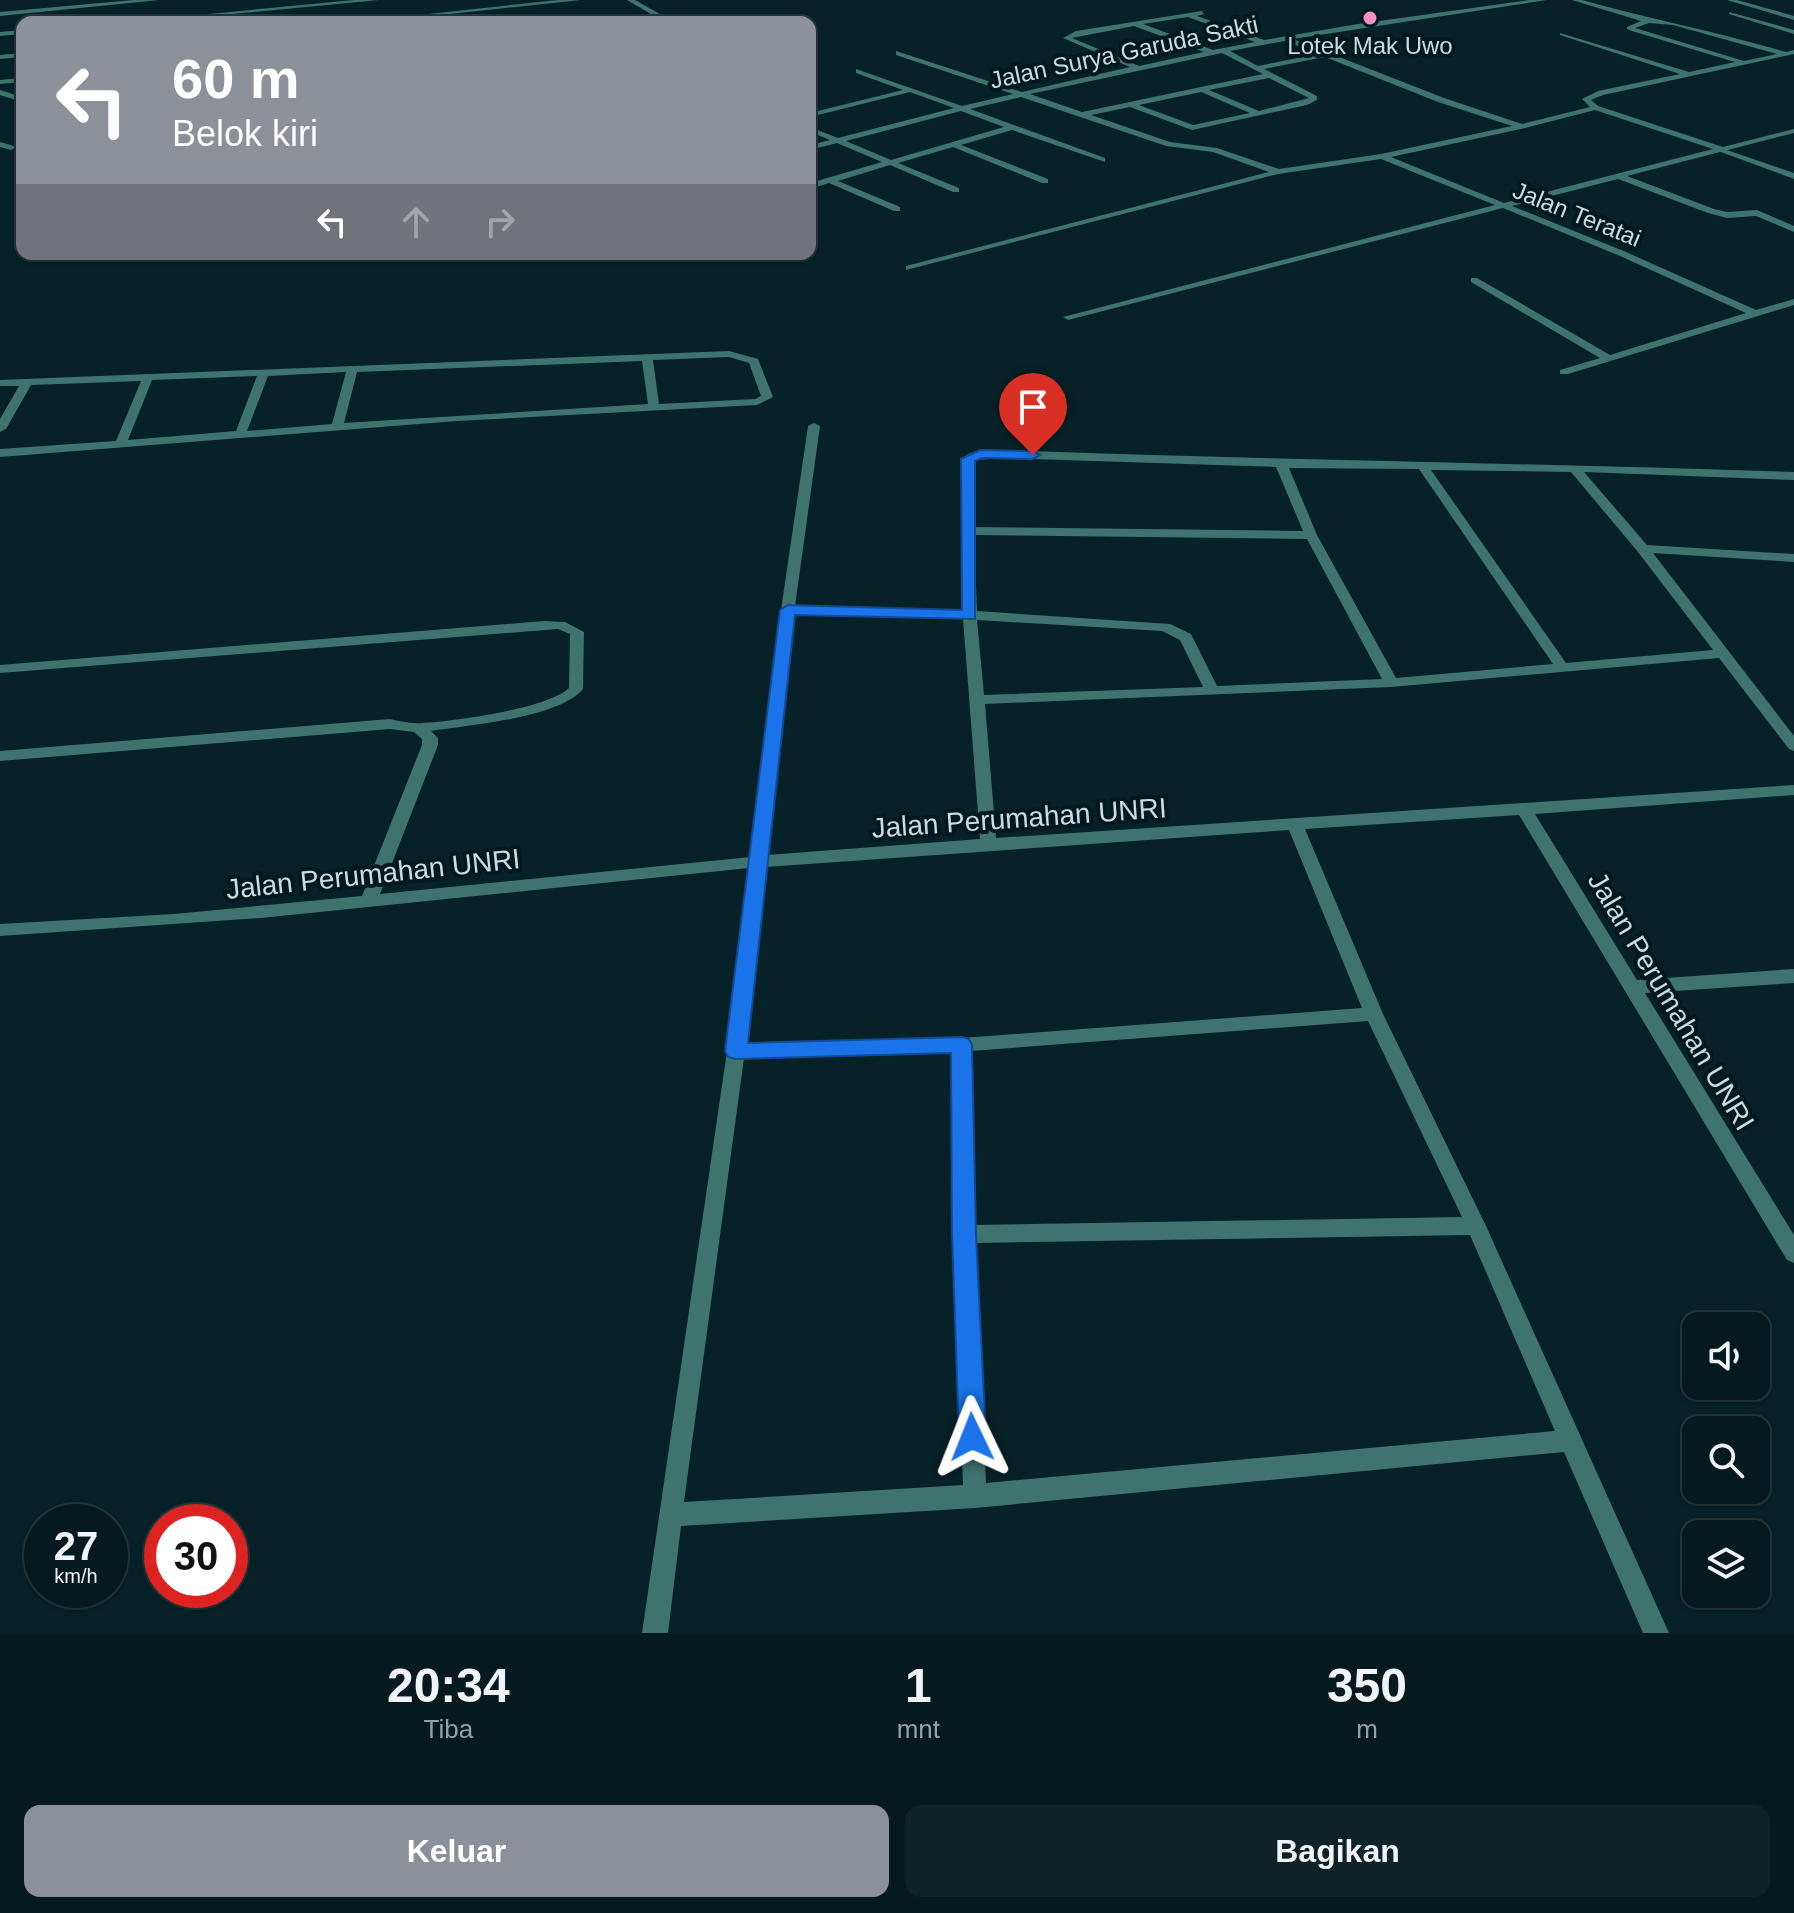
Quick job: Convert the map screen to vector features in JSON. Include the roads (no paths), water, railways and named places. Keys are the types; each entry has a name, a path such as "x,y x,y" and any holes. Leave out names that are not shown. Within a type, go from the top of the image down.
{"street":[{"path":"0,14 156,0"},
{"path":"195,16 376,0"},
{"path":"418,16 578,0"},
{"path":"630,0 658,15"},
{"name":"Jalan Surya Garuda Sakti","path":"816,146 1021,93 1137,67 1285,38 1544,0"},
{"path":"1575,0 1648,21 1673,23 1790,53"},
{"path":"1730,0 1794,18"},
{"path":"1137,67 1066,38 1076,33 1202,13"},
{"path":"1731,13 1794,32"},
{"path":"648,16 658,15"},
{"path":"1187,15 1264,43"},
{"path":"1648,21 1629,28 1744,63"},
{"path":"1134,24 1213,53"},
{"path":"1562,34 1689,75"},
{"path":"1285,38 1521,127"},
{"path":"1130,104 1188,128 1307,103 1314,98 1224,51"},
{"path":"899,53 1179,147 1222,152 1278,172"},
{"path":"1790,53 1591,95 1586,99 1595,108 1794,176"},
{"path":"1258,68 1325,55"},
{"path":"859,71 1102,160"},
{"path":"1082,114 1271,75"},
{"path":"1200,89 1257,113"},
{"path":"816,114 910,90"},
{"path":"909,268 1278,172 1381,156 1595,108"},
{"path":"816,184 1013,127"},
{"path":"1068,317 1794,131"},
{"path":"816,132 956,190"},
{"path":"0,144 11,148"},
{"path":"955,145 1045,181"},
{"name":"Jalan Teratai","path":"1381,156 1637,260 1756,314"},
{"path":"1618,176 1711,211 1727,215 1757,213 1794,229"},
{"path":"829,180 897,209"},
{"path":"1474,280 1608,358"},
{"path":"1564,372 1794,302"},
{"path":"0,383 729,354 750,358 758,366 767,397 757,402 337,427 0,453"},
{"path":"647,357 654,406"},
{"path":"337,427 353,368"},
{"path":"240,435 264,372"},
{"path":"121,443 148,377"},
{"path":"0,429 27,382"},
{"path":"655,1633 736,1051 788,610 814,426"},
{"path":"989,846 970,615 968,462 974,456 1574,468 1794,476"},
{"path":"1281,464 1311,535 1391,683"},
{"path":"1423,466 1563,669"},
{"path":"1574,468 1643,549 1794,746"},
{"path":"967,531 1311,535"},
{"path":"1643,549 1794,558"},
{"path":"788,610 970,615 1173,629 1186,637 1212,691"},
{"path":"0,669 544,625 560,625 577,632 576,689 570,697 543,707 419,728 390,724 0,756"},
{"path":"978,700 1391,683 1721,654"},
{"path":"369,900 430,745 430,738 419,728"},
{"path":"1524,810 1794,790"},
{"name":"Jalan Perumahan UNRI","path":"0,930 122,924 760,862 1524,810 1794,1254"},
{"path":"1295,825 1374,1014 1476,1226 1656,1633"},
{"path":"1632,987 1794,976"},
{"path":"736,1051 962,1045 1374,1014"},
{"path":"962,1045 964,1234 975,1496"},
{"path":"964,1234 1476,1226"},
{"path":"670,1515 975,1496 1572,1440"}],"place":[{"name":"Lotek Mak Uwo","path":"1370,18"}]}
